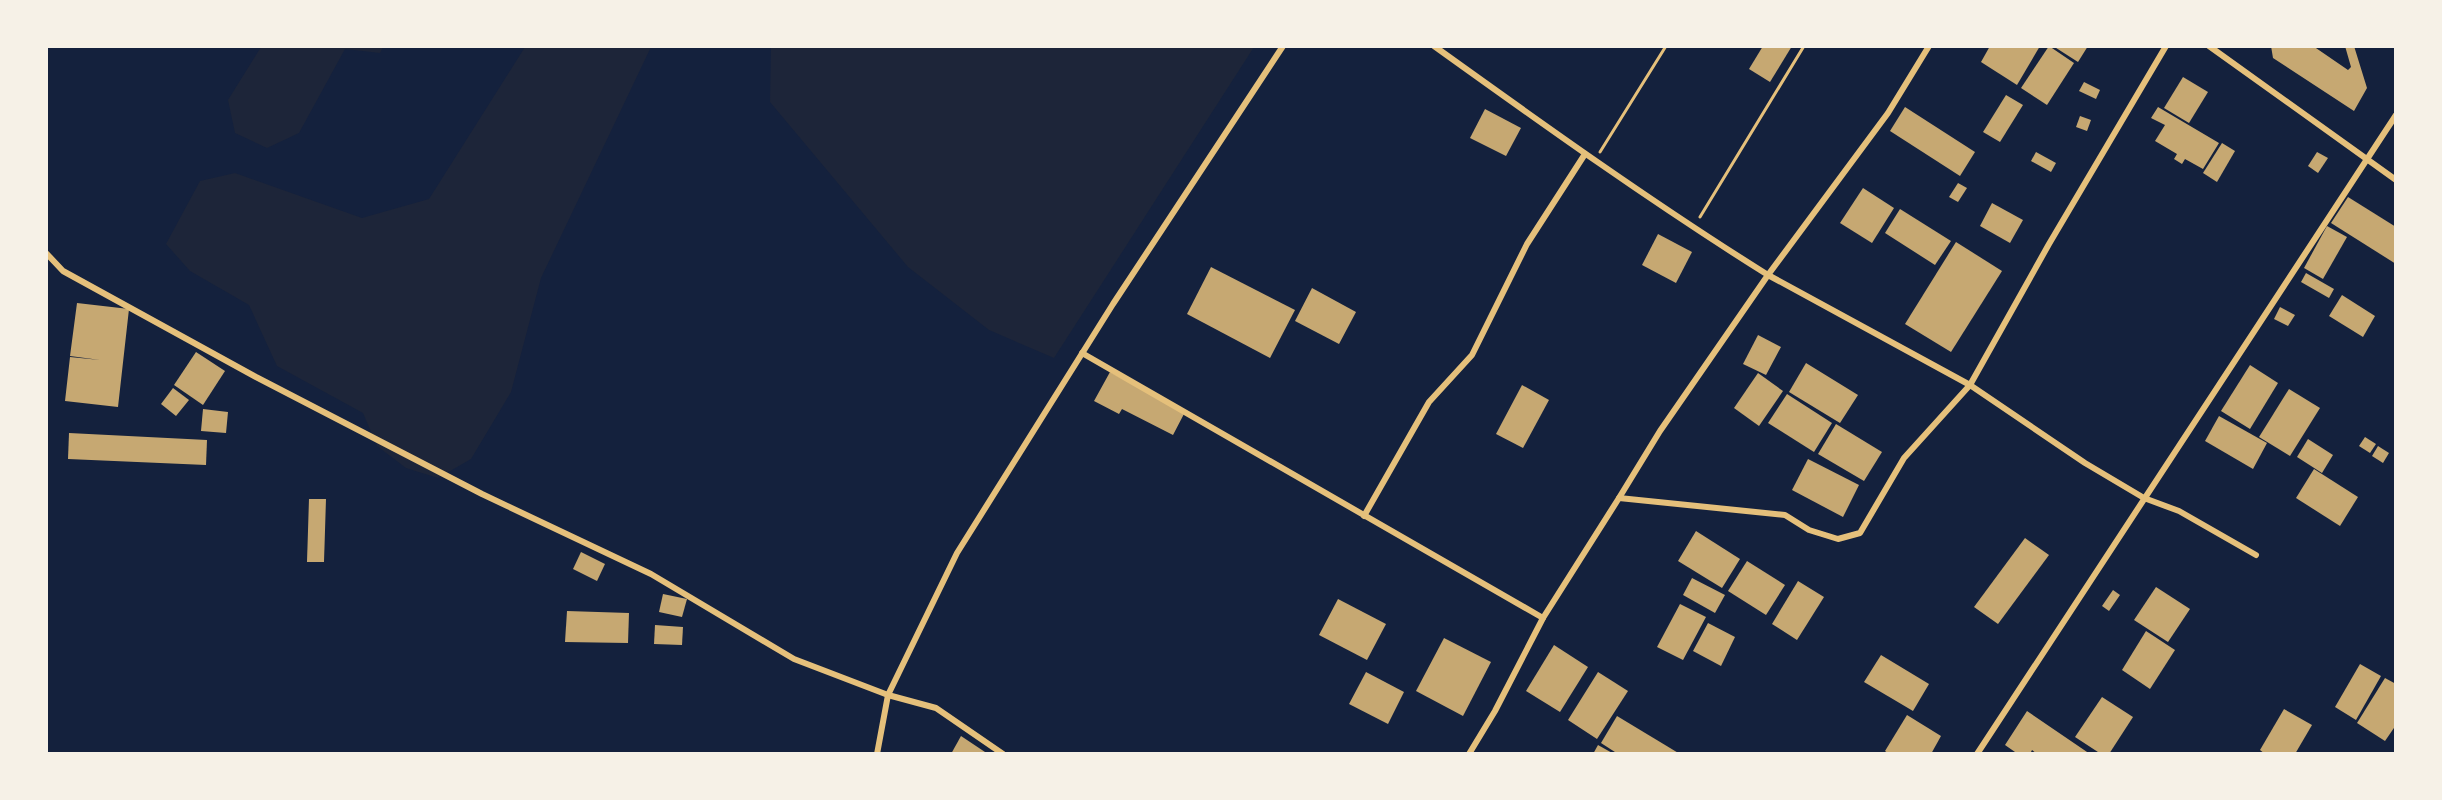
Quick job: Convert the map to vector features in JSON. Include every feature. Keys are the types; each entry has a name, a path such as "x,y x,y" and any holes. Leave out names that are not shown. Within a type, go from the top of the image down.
{"street":[{"path":"877,753 888,695 957,553 1082,353 1283,46"},
{"path":"1434,46 1594,161 1767,275 1970,385 2085,463 2144,498 2180,511 2256,555"},
{"path":"1469,753 1495,711 1543,618 1660,431 1767,275 1888,113 1929,46"},
{"path":"1619,498 1785,515 1809,530 1838,539 1860,533 1904,458 1970,385 2049,244 2166,46"},
{"path":"2209,46 2396,180"},
{"path":"1977,753 2396,115"},
{"path":"1364,516 1430,402 1472,356 1527,244 1585,154"},
{"path":"46,254 63,271 256,377 482,494 651,574 794,659 888,695 936,708 1003,753"},
{"path":"1082,353 1543,618"}],"path":[{"path":"1594,161 1666,46"},
{"path":"1693,228 1804,46"}],"shaded area":[{"path":"771,46 1254,47 1054,358 989,330 908,267 770,102"},
{"path":"261,47 383,47 380,53 345,49 299,133 267,148 235,133 228,100"},
{"path":"525,47 651,47 541,278 511,392 471,459 438,478 406,468 377,446 363,413 277,366 249,305 190,271 166,244 200,181 235,173 362,218 429,199"}],"building":[{"path":"1763,46 1792,46 1770,82 1749,69"},
{"path":"1990,46 2040,46 2017,85 1981,62"},
{"path":"2049,46 2074,63 2047,105 2021,88"},
{"path":"2053,46 2088,46 2078,62"},
{"path":"2271,46 2313,46 2348,70 2351,67 2345,46 2354,46 2367,88 2354,111 2273,58"},
{"path":"2183,77 2208,92 2189,123 2164,108"},
{"path":"2084,82 2100,90 2096,99 2079,91"},
{"path":"2006,95 2023,105 2000,142 1983,132"},
{"path":"1905,107 1975,152 1960,176 1890,131"},
{"path":"2158,107 2219,143 2203,169 2185,159 2182,164 2174,159 2177,154 2155,141 2165,125 2151,118"},
{"path":"1485,109 1521,128 1506,156 1470,138"},
{"path":"2080,116 2091,120 2087,131 2076,127"},
{"path":"2222,143 2235,151 2217,182 2203,173"},
{"path":"2036,152 2056,163 2051,172 2031,161"},
{"path":"2317,152 2328,158 2318,173 2308,166"},
{"path":"1958,183 1967,188 1958,202 1949,197"},
{"path":"1863,188 1894,208 1872,243 1840,223"},
{"path":"2348,197 2396,227 2396,264 2331,223"},
{"path":"1992,203 2023,220 2010,243 1980,226"},
{"path":"1900,209 1951,241 1935,265 1885,233"},
{"path":"2327,226 2347,237 2323,279 2304,268"},
{"path":"1658,234 1692,252 1676,283 1642,265"},
{"path":"1956,242 2002,271 1951,352 1905,324"},
{"path":"1211,267 1295,310 1270,358 1187,314"},
{"path":"2306,273 2334,289 2329,298 2301,282"},
{"path":"1312,288 1356,312 1339,344 1295,321"},
{"path":"2342,295 2375,316 2363,337 2329,316"},
{"path":"77,303 129,309 118,407 65,401 70,357 100,360 70,356"},
{"path":"2280,307 2295,315 2288,326 2274,319"},
{"path":"1758,335 1781,347 1766,375 1743,364"},
{"path":"196,352 225,371 203,405 174,385"},
{"path":"1806,363 1858,395 1840,423 1789,392"},
{"path":"2250,365 2278,383 2250,429 2221,411"},
{"path":"1110,372 1185,412 1173,435 1122,409 1119,414 1094,401"},
{"path":"1758,373 1783,391 1759,426 1734,408"},
{"path":"1522,385 1549,400 1523,448 1496,434"},
{"path":"173,388 189,400 176,416 161,404"},
{"path":"2289,389 2320,408 2290,456 2259,437"},
{"path":"1787,394 1832,423 1814,452 1768,423"},
{"path":"203,409 228,412 226,433 201,431"},
{"path":"2219,416 2267,443 2253,469 2205,441"},
{"path":"1836,424 1882,452 1864,481 1818,454"},
{"path":"69,433 207,440 206,465 68,459"},
{"path":"2365,437 2376,444 2370,453 2359,446"},
{"path":"2308,439 2333,455 2322,473 2297,457"},
{"path":"2378,446 2389,453 2383,463 2372,456"},
{"path":"1808,459 1859,485 1843,517 1792,490"},
{"path":"2314,469 2358,497 2340,526 2296,498"},
{"path":"309,499 326,499 324,562 307,562"},
{"path":"1696,531 1740,559 1722,588 1678,561"},
{"path":"2025,538 2049,555 1998,624 1974,607"},
{"path":"581,552 605,564 597,581 573,569"},
{"path":"1747,561 1785,585 1766,615 1728,591"},
{"path":"1692,578 1725,595 1715,613 1683,595"},
{"path":"1798,581 1824,597 1797,640 1772,624"},
{"path":"2156,587 2190,609 2168,642 2134,620"},
{"path":"2113,590 2120,595 2109,611 2102,606"},
{"path":"663,594 687,599 682,617 659,612"},
{"path":"1338,599 1386,624 1367,660 1319,635"},
{"path":"1680,604 1706,617 1683,660 1657,647"},
{"path":"567,611 629,613 628,643 565,642"},
{"path":"1708,623 1735,637 1721,666 1693,651"},
{"path":"655,625 683,627 682,645 654,644"},
{"path":"2146,631 2175,650 2150,689 2122,670"},
{"path":"1444,638 1491,662 1463,716 1416,691"},
{"path":"1554,645 1588,667 1560,712 1526,691"},
{"path":"1881,655 1929,684 1913,711 1864,682"},
{"path":"2360,664 2381,676 2356,720 2335,707"},
{"path":"1366,672 1404,692 1388,724 1349,704"},
{"path":"1598,672 1628,691 1597,739 1568,720"},
{"path":"2385,678 2396,684 2396,725 2385,741 2357,723"},
{"path":"2102,697 2133,717 2109,754 2101,754 2075,737"},
{"path":"2284,709 2312,725 2295,754 2265,754 2260,750"},
{"path":"2027,711 2090,754 2037,754 2032,750 2030,754 2014,754 2015,752 2005,745"},
{"path":"1907,715 1941,736 1931,754 1889,754 1885,751"},
{"path":"1617,716 1680,754 1618,754 1601,743"},
{"path":"961,736 988,754 951,754"},
{"path":"1598,745 1614,754 1593,754"}]}
